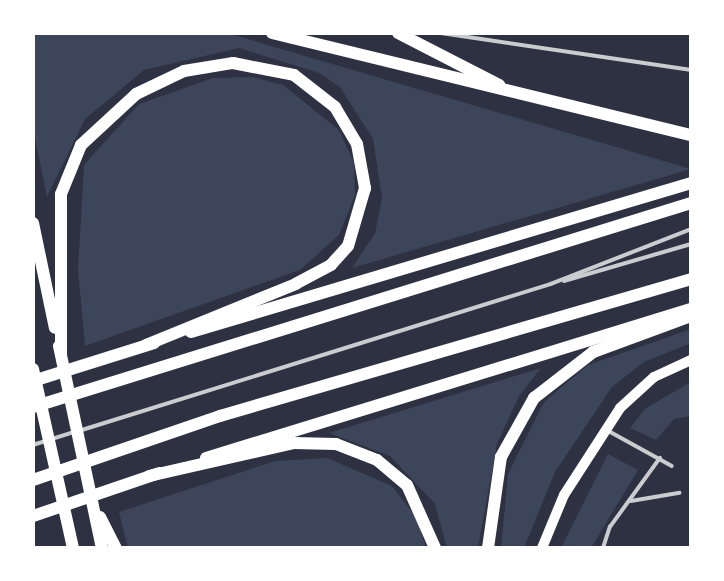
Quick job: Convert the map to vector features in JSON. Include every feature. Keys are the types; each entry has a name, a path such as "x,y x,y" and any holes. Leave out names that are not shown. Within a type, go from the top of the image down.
{"main road":[{"path":"272,33 568,110 691,135"},
{"path":"405,34 492,83 568,110"},
{"path":"61,354 61,194 81,145 136,94 184,71 233,63 294,75 335,107 357,144 365,188 348,246 331,265 296,284 146,345"},
{"path":"33,382 146,345 691,183"},
{"path":"33,407 691,203"},
{"path":"33,223 103,548"},
{"path":"33,480 220,416 691,279"},
{"path":"33,516 149,476 691,309"},
{"path":"488,548 501,457 534,398 593,352 691,316"},
{"path":"542,548 564,495 606,429 638,388 691,360"},
{"path":"33,369 73,548"},
{"path":"149,476 294,443 357,449 407,485 435,548"},
{"path":"94,510 116,548"},
{"path":"63,548 66,520"}],"lane":[{"path":"442,33 691,70"},
{"path":"551,284 691,229"},
{"path":"33,445 551,284 691,244"},
{"path":"606,429 672,466"},
{"path":"603,548 660,458"},
{"path":"631,501 679,493"}],"shaded area":[{"path":"33,33 227,33 691,169 352,268 375,233 382,198 373,139 340,87 319,73 239,48 144,70 85,119 47,197 33,129"},
{"path":"253,77 283,85 339,130 354,163 355,195 339,235 300,270 85,346 78,270 84,165 139,104 213,78"},
{"path":"691,329 691,343 644,362 612,387 555,472 524,548 501,548 508,474 544,402 588,365"},
{"path":"541,368 519,396 497,444 478,548 447,548 435,504 390,456 329,433"},
{"path":"691,382 691,416 674,419 656,440 630,428 646,408"},
{"path":"608,454 638,470 591,548 561,548"},
{"path":"327,458 392,486 416,517 426,548 128,548 119,512 275,461"}]}
